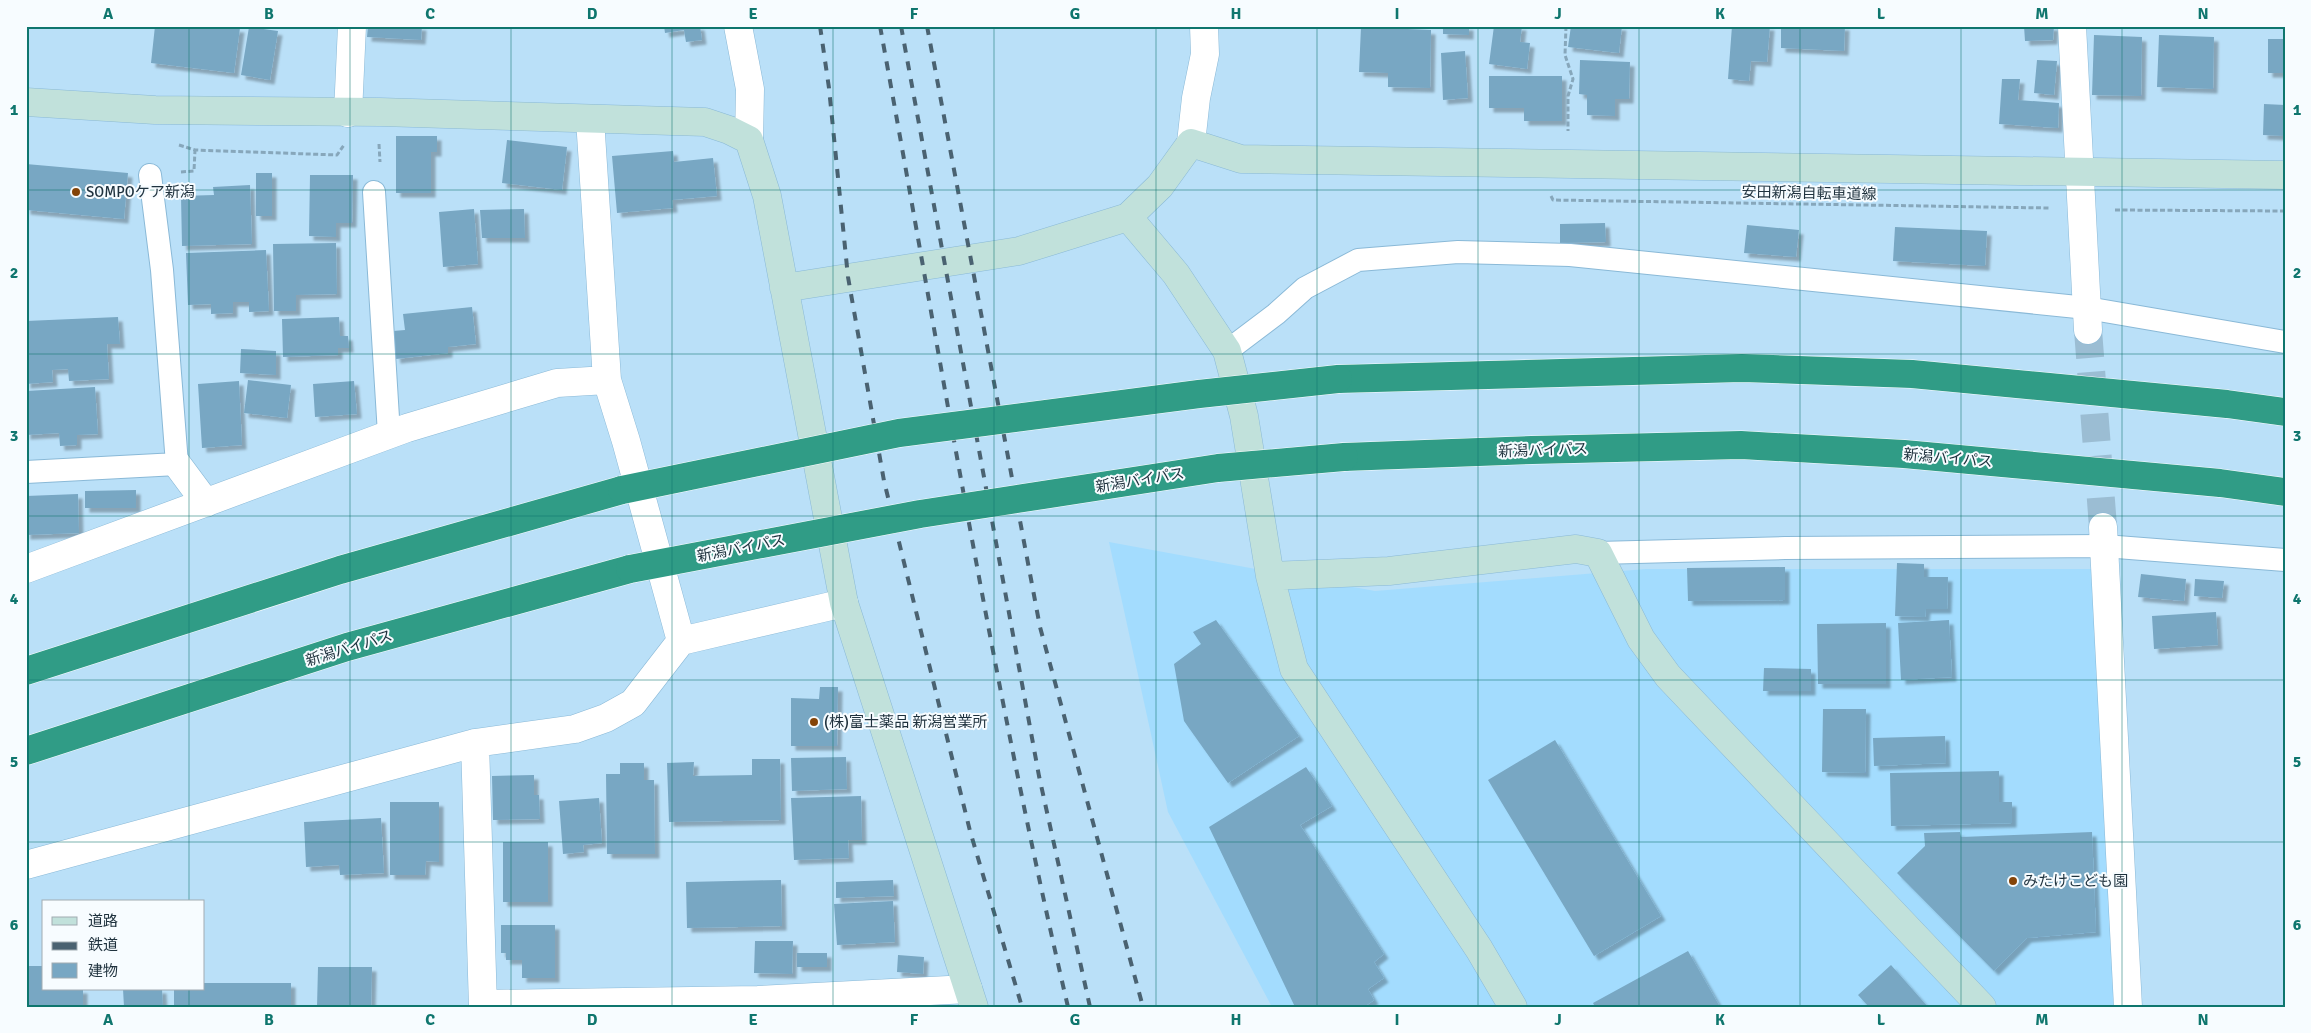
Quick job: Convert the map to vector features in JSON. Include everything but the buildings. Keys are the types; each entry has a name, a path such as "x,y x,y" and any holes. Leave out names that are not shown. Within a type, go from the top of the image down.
{"highway":[{"path":"26,672 340,570 622,490 899,433 1199,394 1338,379 1556,372 1760,369 1912,374 2227,404 2285,412"},
{"name":"新潟バイパス","path":"26,751 347,647 630,569 920,514 1218,468 1344,458 1532,450 1741,445 1904,454 2220,483 2285,492"}],"street":[{"path":"348,112 352,26"},
{"path":"475,742 483,1006 758,1003 971,998 844,603 767,196 749,140 750,89 738,26"},
{"path":"784,288 1019,250 1128,218 1160,186 1191,143 1196,98 1205,54 1204,26"},
{"path":"2072,26 2080,172 2084,208 2088,319"},
{"path":"26,102 155,110 348,112 705,122 730,130 749,140"},
{"path":"590,119 607,380 626,441 681,641"},
{"path":"1191,143 1240,159 2285,175"},
{"path":"1128,218 1176,274 1227,351 1244,416 1270,576 1294,669 1478,949 1513,1007"},
{"path":"26,569 389,434 557,383 607,380"},
{"path":"177,464 206,503"},
{"path":"2104,537 2128,1007"},
{"path":"1270,576 1390,570 1576,549 1598,553 1641,639 1668,676 1982,1007"},
{"path":"26,865 475,742 575,729 606,718 633,703 681,641 844,603"}],"lane":[{"path":"26,472 177,464 162,270 150,175"},
{"path":"374,192 389,434"},
{"path":"1227,351 1276,314 1306,288 1358,260 1458,252 1570,255 2285,342"},
{"path":"1598,553 2104,537 2285,560"}],"path":[{"path":"1566,26 1565,55 1572,79 1568,96 1569,163"},
{"path":"194,150 194,171"},
{"name":"安田新潟自転車道線","path":"1553,200 2055,209"},
{"path":"2106,210 2285,211"}],"shaded area":[{"path":"1109,542 1375,591 1646,569 2092,569 2118,1007 1272,1007 1168,812"}],"tunnel":[{"path":"2088,330 2103,527"}],"railway":[{"path":"820,26 829,88 848,277 884,481 970,831 1022,1007"},
{"path":"880,26 991,640 1015,763 1068,1007"},
{"path":"901,26 1039,776 1090,1007"},
{"path":"927,26 1040,627 1143,1007"}],"place":[{"name":"SOMPOケア新潟","path":"76,192"},
{"name":"(株)富士薬品 新潟営業所","path":"814,722"},
{"name":"みたけこども園","path":"2013,881"}]}
